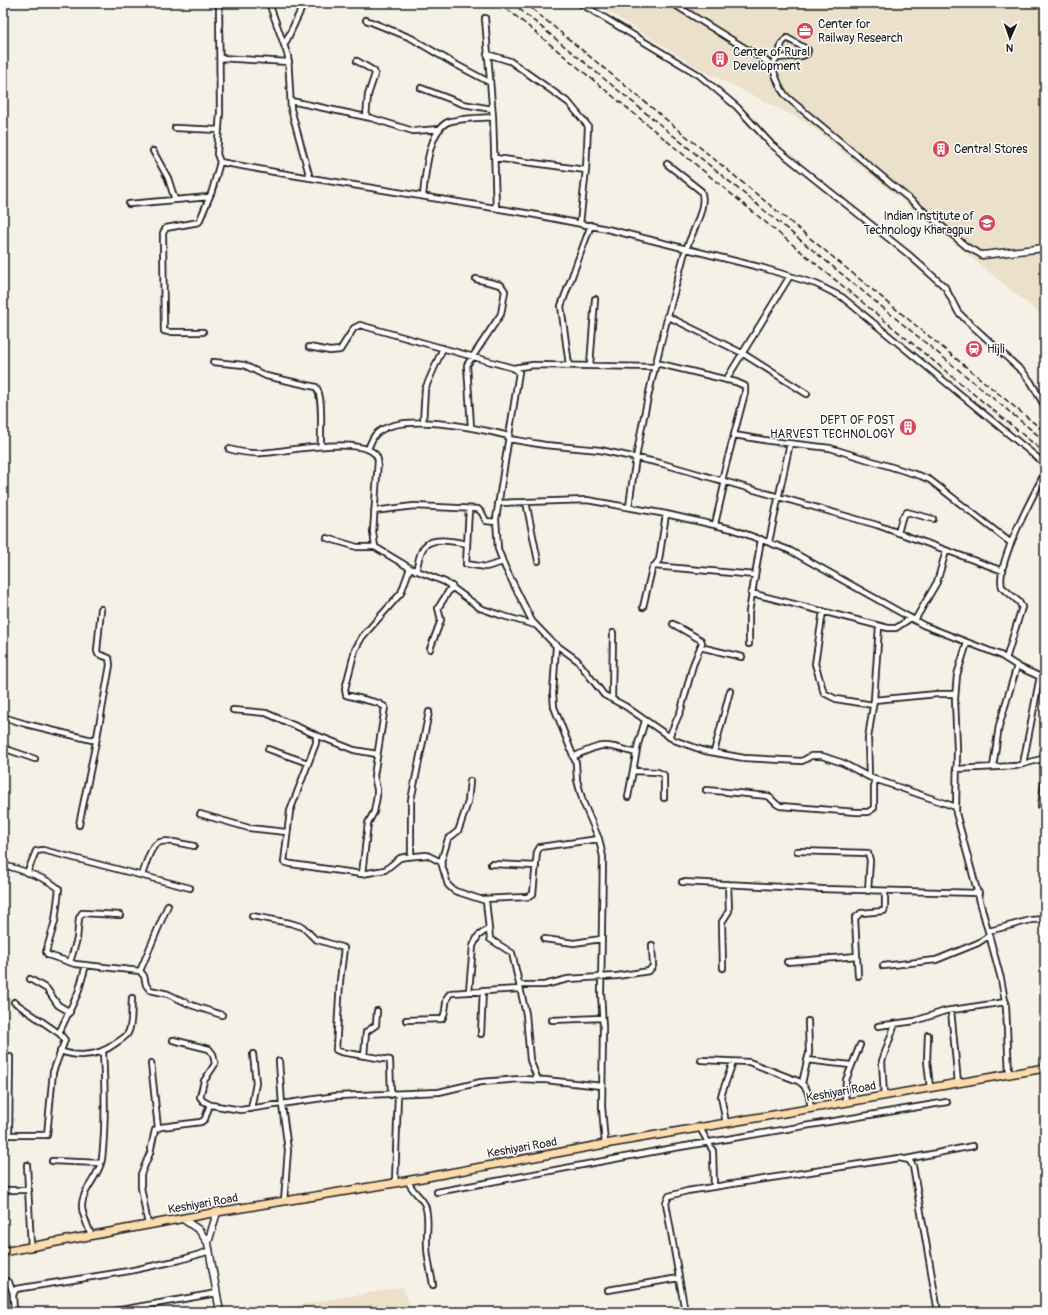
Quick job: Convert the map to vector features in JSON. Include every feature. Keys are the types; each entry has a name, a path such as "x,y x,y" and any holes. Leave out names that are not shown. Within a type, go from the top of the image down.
{"main road":[{"name":"Keshiyari Road","path":"3,1252 218,1212 395,1183 605,1144 1045,1068"}],"street":[{"path":"202,332 164,331 163,233 166,228 199,222 209,198 220,162 217,154 219,130 220,58 219,3"},
{"path":"269,3 285,44 289,62 291,101 310,178"},
{"path":"285,44 304,3"},
{"path":"580,3 699,74 737,107 772,145 908,254 945,287 958,312 1023,372 1031,382 1045,407"},
{"path":"672,3 758,55 771,66 782,93 967,247 982,254 1045,248"},
{"path":"485,18 486,54 493,117 496,208"},
{"path":"366,20 411,38 453,63 490,82"},
{"path":"771,66 777,58 782,43 787,38 808,50 806,54 802,56 777,58"},
{"path":"486,54 502,58 516,66 569,103 586,122 589,132 580,223"},
{"path":"220,58 289,62"},
{"path":"357,60 374,71 375,74 368,95 366,117"},
{"path":"421,88 463,104 492,109"},
{"path":"291,101 366,117 413,131 440,129"},
{"path":"423,196 429,154 434,139 443,125 450,121 493,117"},
{"path":"174,128 219,130"},
{"path":"153,151 168,178 174,200"},
{"path":"495,158 586,170"},
{"path":"220,162 590,225 685,248 816,284 842,297 1045,464"},
{"path":"629,507 635,457 667,316 685,248 702,211 703,195 698,188 667,164"},
{"path":"129,204 209,198"},
{"path":"569,365 561,306 590,225"},
{"path":"726,380 790,276"},
{"path":"471,427 466,369 471,356 501,314 505,291 501,285 476,279"},
{"path":"590,365 595,299"},
{"path":"667,316 742,353 807,394"},
{"path":"309,347 330,351 340,350 354,328 360,325 513,368 519,372 520,375 498,504 496,522 498,549 534,625 555,644 570,654 598,689 612,699 625,706 669,737 691,747 744,758 802,761 811,756 822,756 843,763 872,777 956,807"},
{"path":"423,423 425,389 443,348"},
{"path":"213,362 244,365 266,376 316,387 319,393 321,446"},
{"path":"513,368 528,365 655,365 726,380 745,386 745,393 734,435 715,524"},
{"path":"368,449 375,435 384,430 399,425 423,423 471,427 509,438 545,445 600,450 635,457 724,480 877,524 1003,571"},
{"path":"734,435 790,444 830,448 921,476 930,480 1011,542"},
{"path":"769,542 790,444"},
{"path":"229,449 262,453 330,445 368,449 375,453 378,460 373,539 375,547"},
{"path":"1006,659 1022,607 1019,602 1002,587 1003,571 1011,542 1045,472"},
{"path":"498,504 578,500 629,507 715,524 789,550 913,619 939,632 1006,659 1017,666 1045,679"},
{"path":"526,502 538,561"},
{"path":"374,511 414,506 469,509 480,510 486,521 496,522"},
{"path":"469,509 465,562 467,565 486,567 503,562"},
{"path":"898,533 902,518 907,512 933,519"},
{"path":"644,607 652,569 660,560 666,514"},
{"path":"327,538 357,547 375,547 410,568 452,586 470,601 488,612 534,625"},
{"path":"749,644 748,618 761,539"},
{"path":"416,571 422,549 427,544 439,541 467,544"},
{"path":"752,593 879,626 896,628 913,619 937,582 946,551"},
{"path":"654,566 755,575"},
{"path":"362,874 368,823 374,812 377,796 374,776 385,707 378,703 350,697 345,693 355,650 359,642 401,593 410,568"},
{"path":"430,649 441,620 438,608 452,586"},
{"path":"79,825 110,665 109,658 98,654 97,651 101,609"},
{"path":"823,611 815,664 824,693 836,699 874,703 937,694 955,694"},
{"path":"669,737 681,710 701,640 673,624"},
{"path":"706,790 768,796 772,798 774,803 780,806 856,812 868,812 874,808 868,738 874,703 879,626"},
{"path":"612,699 613,633"},
{"path":"967,643 957,674 955,694 956,807 960,834 990,933 1006,1002 1009,1074"},
{"path":"555,644 556,650 553,693 554,707 574,757 576,774 583,802 600,839 603,857 601,977 602,1086 605,1144"},
{"path":"700,647 742,657"},
{"path":"993,767 999,726 1017,666"},
{"path":"1023,764 1040,676"},
{"path":"714,752 730,691"},
{"path":"233,710 266,713 354,750 377,754"},
{"path":"411,856 410,800 429,712"},
{"path":"3,717 92,740 97,737"},
{"path":"628,797 636,753 645,721"},
{"path":"316,735 316,743 292,803 286,832 283,858 287,863 362,874 385,870 400,858 411,856 427,856 441,862"},
{"path":"574,757 595,747 604,745 636,753"},
{"path":"3,748 35,759"},
{"path":"268,748 308,763"},
{"path":"956,769 1023,764 1044,758 1045,772"},
{"path":"633,771 658,772 664,775 664,798"},
{"path":"1041,806 1045,777"},
{"path":"470,781 468,802 460,826 458,831 448,839 441,862 448,885 455,892 483,899 530,896 535,891 538,849 543,846 600,839"},
{"path":"200,814 248,828 286,832"},
{"path":"142,875 153,846 158,841 167,840 194,846"},
{"path":"27,873 32,857 38,849 190,888"},
{"path":"797,851 868,853 870,860 868,891"},
{"path":"491,864 536,866"},
{"path":"3,865 27,873 59,889 60,892 55,921 46,952 51,956 86,965 140,971 144,976 147,988 150,990 168,994 191,1005 222,1015"},
{"path":"682,882 868,891 979,893"},
{"path":"723,968 722,922 729,911 728,884"},
{"path":"858,976 855,918 861,913 884,911 886,908 885,891"},
{"path":"483,899 487,904 488,929 492,942 508,949 512,953 526,1014 530,1060 538,1080"},
{"path":"140,971 168,905"},
{"path":"70,962 77,939 79,918 82,913 120,915"},
{"path":"252,916 290,923 302,927 315,939 344,948 340,981 336,1050 390,1060 391,1095"},
{"path":"883,966 936,960 978,943 990,933 1031,920 1045,919"},
{"path":"468,991 473,946 478,936 488,929"},
{"path":"544,939 574,943 602,940"},
{"path":"406,1020 442,1019 446,1013 448,994 544,985 568,979 601,977 649,970 653,966 652,945"},
{"path":"787,962 857,956"},
{"path":"59,1033 78,994 86,965"},
{"path":"30,979 47,989 58,1005 70,1012"},
{"path":"481,1034 483,990"},
{"path":"60,1051 79,1055 95,1054 103,1052 123,1038 129,1032 132,998"},
{"path":"3,1135 48,1135 52,1079 60,1051 65,1040 59,1033 14,1002"},
{"path":"878,1026 915,1021 939,1012 1006,1002"},
{"path":"951,1010 958,1083"},
{"path":"364,1056 366,1032 376,1025 377,1011"},
{"path":"552,1020 602,1018"},
{"path":"802,1083 807,1060 808,1021"},
{"path":"884,1096 882,1061 895,1024"},
{"path":"928,1036 927,1061 930,1088"},
{"path":"173,1040 210,1048 215,1064 204,1081 200,1097 203,1101 211,1105 231,1110 251,1110 336,1096 439,1092 481,1082 538,1080 602,1086"},
{"path":"845,1102 846,1080 850,1065 860,1045"},
{"path":"91,1236 82,1205 101,1163 105,1091 103,1052"},
{"path":"251,1110 256,1088 253,1054"},
{"path":"9,1135 10,1057"},
{"path":"279,1060 282,1105 288,1150 284,1201"},
{"path":"701,1060 753,1063 802,1083 808,1092 811,1108"},
{"path":"807,1060 850,1065"},
{"path":"726,1123 721,1096 733,1062"},
{"path":"151,1063 158,1128"},
{"path":"395,1183 398,1094"},
{"path":"3,1095 9,1096"},
{"path":"437,1192 947,1102"},
{"path":"148,1225 141,1187 141,1174 150,1153 155,1130 158,1128 202,1122 205,1119 209,1106 211,1105"},
{"path":"700,1128 713,1151 714,1187"},
{"path":"685,1312 666,1199 674,1194 896,1159 906,1159 973,1146"},
{"path":"906,1159 912,1163 913,1166 938,1312"},
{"path":"52,1161 101,1163"},
{"path":"27,1165 32,1247"},
{"path":"408,1180 411,1189 421,1198 426,1207 428,1223 427,1245 434,1285"},
{"path":"3,1190 29,1190"},
{"path":"208,1243 218,1212"},
{"path":"183,1219 199,1230 208,1243 220,1312"},
{"path":"13,1293 20,1289 129,1271 210,1251"},
{"path":"608,1290 679,1278"},
{"path":"3,1280 9,1282 13,1293 14,1312"},
{"path":"109,1312 217,1293"},
{"path":"3,1312 9,1312"}],"shaded area":[{"name":"Indian Institute of Technology Kharagpur","path":"595,3 1045,3 1045,318 814,128 798,118 700,69"},
{"path":"403,1287 412,1312 261,1312"},
{"path":"523,1305 524,1312 477,1312"}],"railway":[{"path":"500,3 1045,453"},
{"path":"512,3 1045,441"},
{"path":"525,3 1045,432"}],"place":[{"name":"Center for Railway Research","path":"805,31"},
{"name":"Center of Rural Development","path":"720,59"},
{"name":"Central Stores","path":"941,149"},
{"name":"Indian Institute of Technology Kharagpur","path":"987,223"},
{"name":"Hijli","path":"974,349"},
{"name":"DEPT OF POST HARVEST TECHNOLOGY","path":"908,427"}]}
